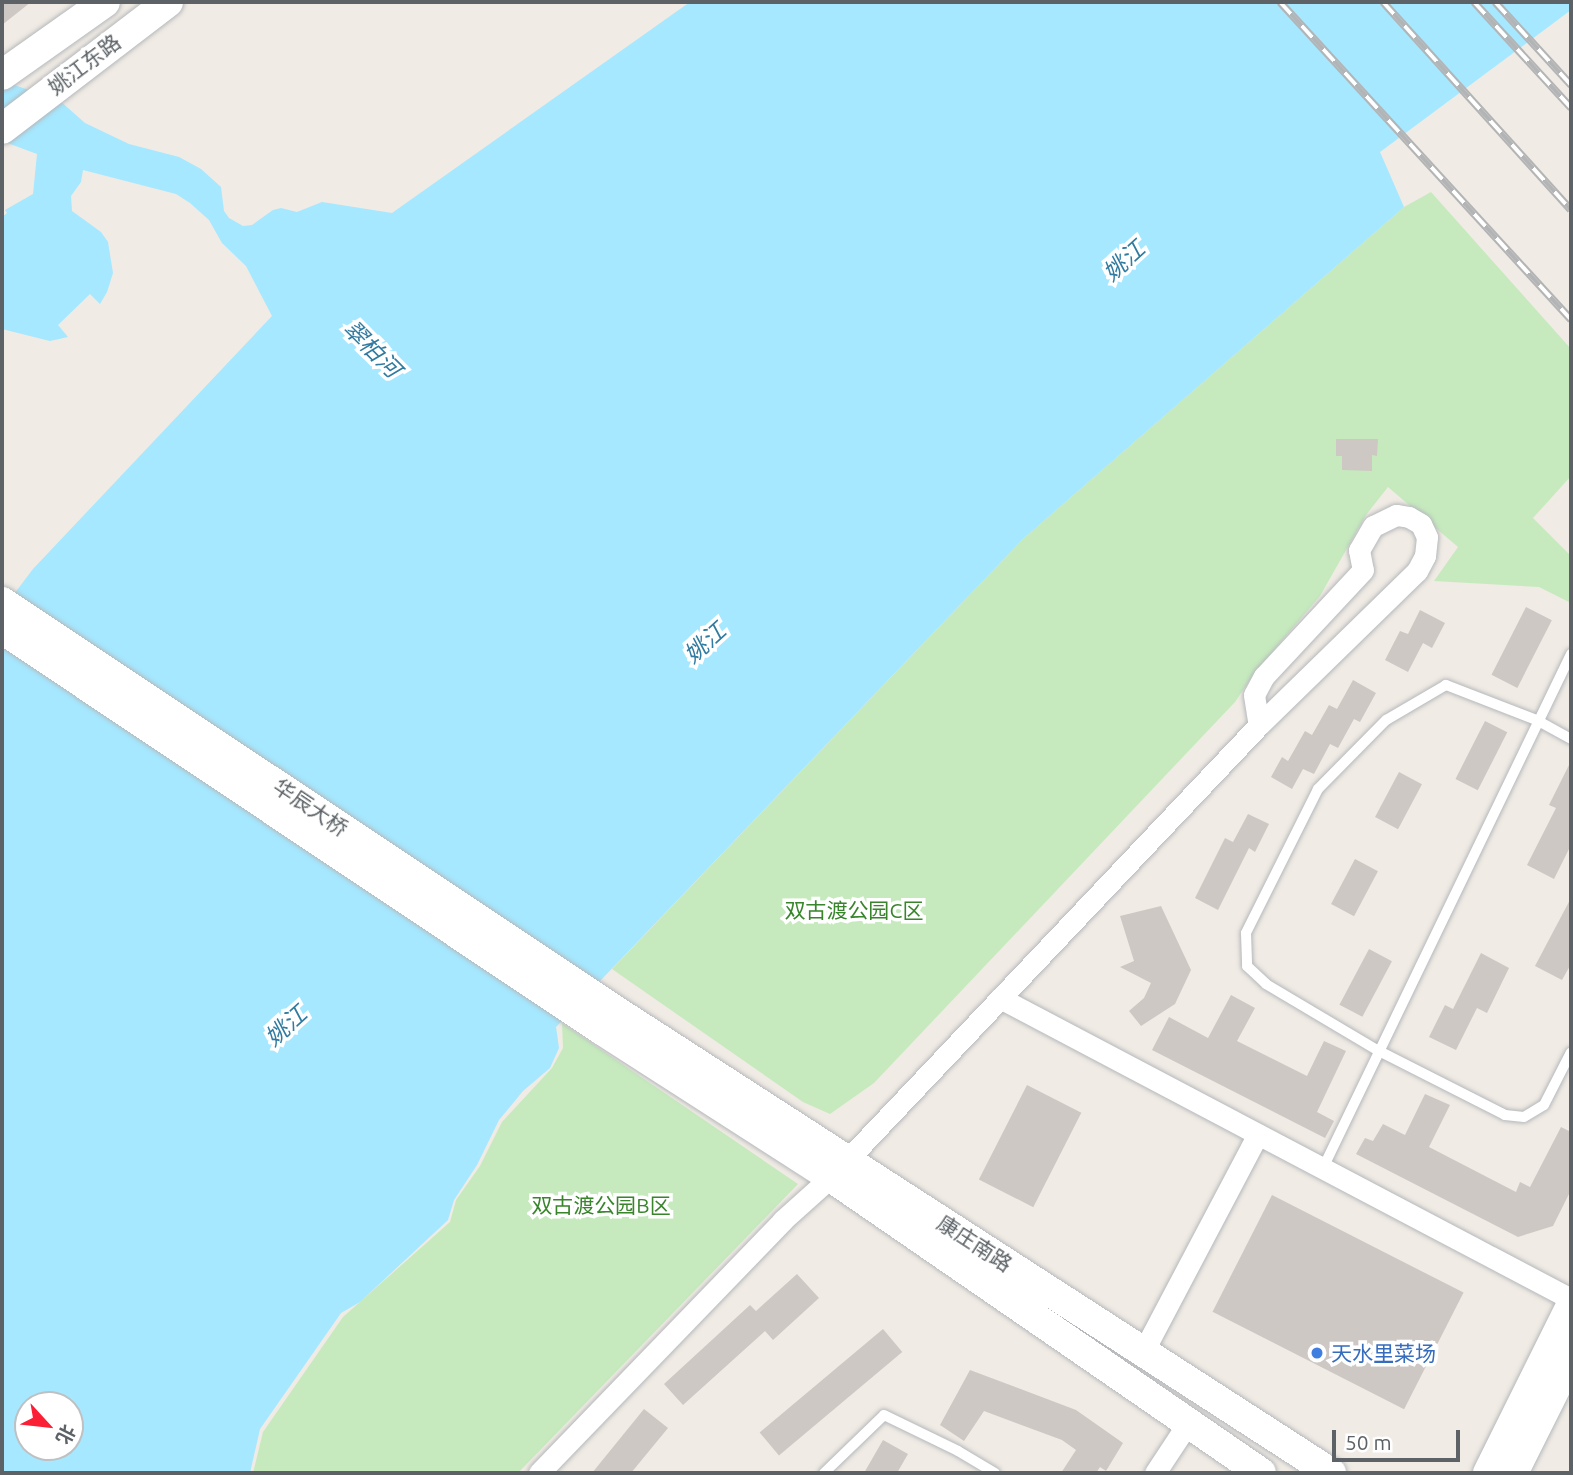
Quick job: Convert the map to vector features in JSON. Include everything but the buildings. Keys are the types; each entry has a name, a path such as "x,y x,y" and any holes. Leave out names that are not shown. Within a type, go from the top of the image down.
{"main road":[{"name":"姚江东路","path":"2,75 105,2"},
{"name":"姚江东路","path":"2,129 39,97 168,2"},
{"name":"华辰大桥","path":"2,602 611,1021"},
{"name":"华辰大桥","path":"2,629 611,1021"},
{"name":"康庄南路","path":"611,1021 839,1168 1143,1352 1331,1473"},
{"name":"康庄南路","path":"839,1168 1188,1423 1261,1473"},
{"path":"1488,1473 1571,1306"},
{"path":"1513,1473 1571,1357"}],"street":[{"path":"539,1473 783,1220 839,1168 1259,725 1417,571 1424,556 1427,537 1422,524 1409,517 1396,515 1373,526 1359,550 1363,570 1264,676 1254,695 1259,725"},
{"path":"1000,998 1571,1299"},
{"path":"1143,1352 1258,1134"},
{"path":"1155,1473 1188,1423"}],"lane":[{"path":"1323,1168 1571,654"},
{"path":"1571,739 1539,721 1446,685 1386,720 1318,789 1247,933 1247,966 1266,984 1379,1051 1505,1115 1524,1117 1544,1105 1571,1052"},
{"path":"824,1473 884,1415 958,1451 995,1473"}],"green space":[{"name":"双古渡公园C区","path":"1431,192 1571,349 1571,476 1533,518 1571,556 1571,603 1539,587 1434,581 1458,547 1388,487 1366,515 1320,596 1256,671 1235,702 874,1083 830,1114 803,1102 612,969 1024,538 1404,207"},
{"name":"双古渡公园B区","path":"562,1023 798,1184 518,1473 253,1473 263,1432 343,1317 450,1222 456,1200 480,1166 502,1122 552,1068 563,1048"}],"water":[{"path":"690,2 1571,2 1571,10 1380,152 1404,207 1024,538 556,1027 559,1048 550,1068 523,1091 499,1120 477,1165 454,1200 448,1220 360,1302 341,1313 260,1429 250,1473 2,1473 2,610 33,569 272,316 246,266 222,243 209,220 190,203 176,194 83,170 81,182 71,196 72,211 101,232 108,242 113,273 107,292 100,304 90,294 58,325 68,337 50,341 2,329 2,217 7,213 5,210 33,194 37,154 2,141 2,81 59,100 85,123 129,144 179,157 201,169 221,187 224,211 229,218 243,226 252,225 273,210 281,208 297,212 322,202 392,213"}],"railway":[{"path":"1280,2 1571,320"},
{"path":"1383,2 1571,210"},
{"path":"1474,2 1571,108"},
{"path":"1495,2 1571,85"}],"place":[{"name":"天水里菜场","path":"1317,1353"}],"water label":[{"name":"姚江","path":"1124,261"},
{"name":"翠柏河","path":"372,349"},
{"name":"姚江","path":"705,643"},
{"name":"姚江","path":"286,1026"}]}
